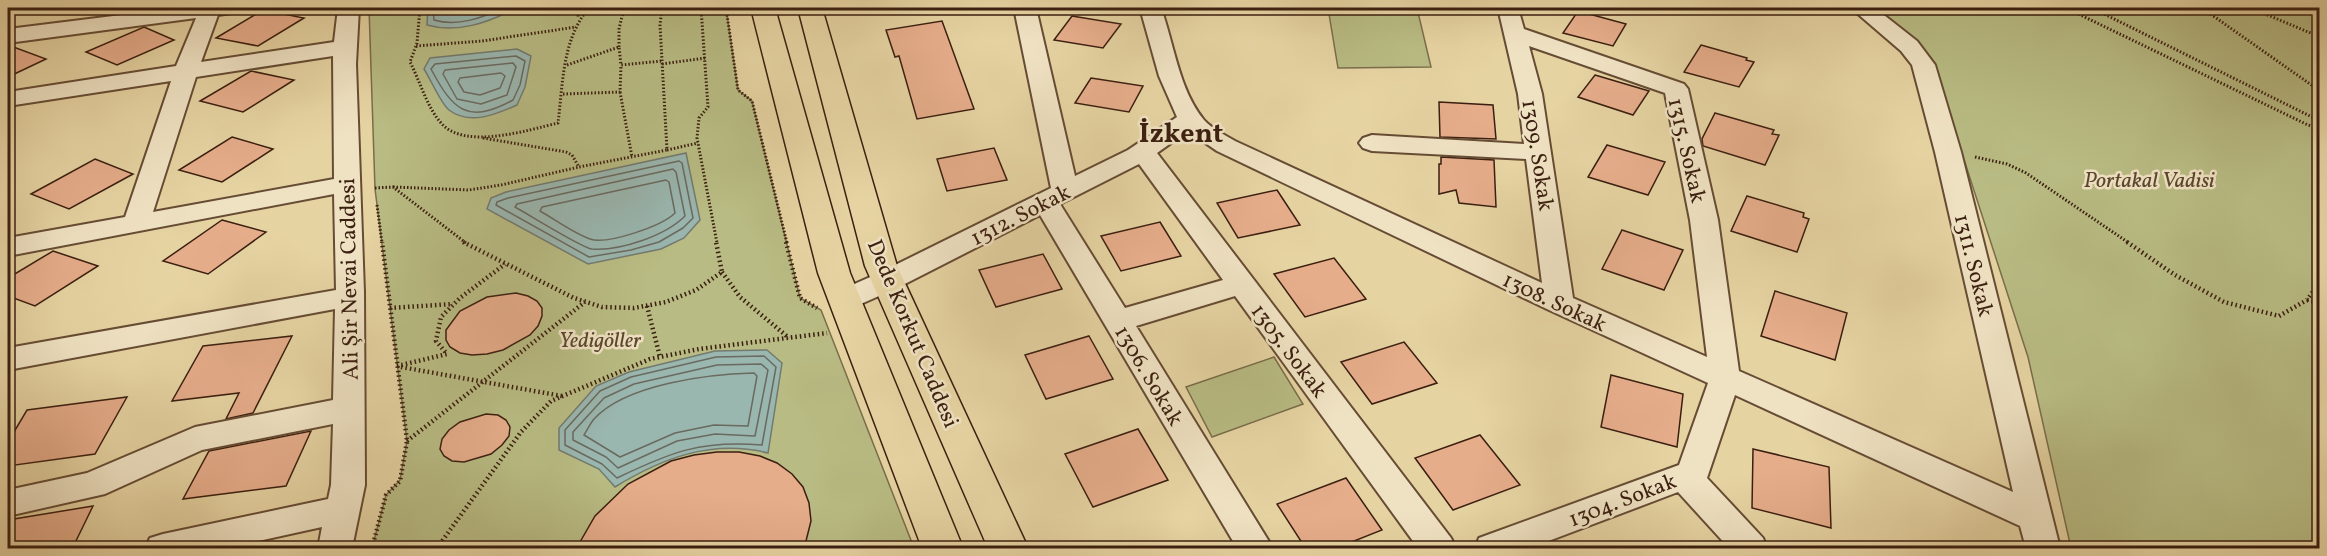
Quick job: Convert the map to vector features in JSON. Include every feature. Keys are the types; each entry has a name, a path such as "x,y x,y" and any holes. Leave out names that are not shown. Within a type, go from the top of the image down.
{"main road":[{"path":"763,8 834,273 830,310 943,549"},
{"name":"Dede Korkut Caddesi","path":"810,8 881,266 1008,549"}],"street":[{"path":"8,36 217,8"},
{"path":"136,223 186,71 217,8"},
{"name":"1306. Sokak","path":"1025,8 1055,196 1117,321 1255,549"},
{"name":"1308. Sokak","path":"1150,8 1177,91 1191,118 1203,132 1256,161 1559,303 2036,518"},
{"name":"1309. Sokak","path":"1508,8 1530,94 1559,303"},
{"name":"1311. Sokak","path":"1862,8 1909,46 1923,65 1947,152 2043,549"},
{"name":"Ali Şir Nevai Caddesi","path":"335,549 348,485 350,297 345,47 362,9"},
{"name":"1315. Sokak","path":"1514,33 1676,89 1704,220 1725,379"},
{"path":"8,99 345,47"},
{"name":"1312. Sokak","path":"830,310 1143,152 1191,118"},
{"path":"1372,143 1539,152"},
{"name":"1305. Sokak","path":"1143,152 1438,549"},
{"path":"8,247 347,184"},
{"path":"1117,321 1241,284"},
{"path":"8,359 350,297"},
{"name":"1304. Sokak","path":"1492,549 1546,540 1693,472 1725,379"},
{"path":"8,503 93,485 195,439 349,410"},
{"path":"1684,476 1750,549"},
{"path":"163,549 343,509"}],"path":[{"path":"362,9 399,8"},
{"path":"420,8 416,46 410,62 443,125 457,135 478,136 504,134 558,123 566,65 578,19 578,8"},
{"path":"578,19 589,8"},
{"path":"624,8 619,29 620,92 632,157"},
{"path":"662,8 662,63 667,150"},
{"path":"701,8 708,107 699,118 698,143 722,272 740,297 789,339"},
{"path":"437,549 521,432 551,401 600,379 660,357 699,349 830,332 830,310 800,298 752,102 738,90 726,8"},
{"path":"2066,8 2308,125 2319,128"},
{"path":"2092,8 2260,93 2319,120"},
{"path":"2202,8 2319,91"},
{"path":"2251,8 2319,37"},
{"path":"416,46 482,41 576,27"},
{"path":"566,65 619,47"},
{"path":"621,64 662,63 705,58"},
{"path":"562,94 620,92"},
{"path":"478,136 509,143 554,147 571,154 579,167"},
{"path":"375,189 404,185 454,190 487,187 698,143"},
{"path":"1947,152 2007,164 2026,173 2175,275 2224,302 2279,316 2307,300 2319,282"},
{"path":"372,549 386,495 400,481 407,441 374,177"},
{"path":"393,187 472,247 601,307 627,309 682,298 705,287 722,272"},
{"path":"397,366 447,354 436,341 441,317 505,264"},
{"path":"2307,300 2319,303"},
{"path":"407,441 586,302"},
{"path":"390,308 454,304"},
{"path":"647,306 660,357"},
{"path":"397,366 562,396"}],"green space":[{"name":"Yedigöller","path":"369,8 726,8 738,90 752,101 800,298 821,310 914,548 372,548 386,495 400,480 407,441 375,189"},
{"path":"1328,8 1417,8 1431,67 1338,68"},
{"name":"Portakal Vadisi","path":"1864,8 2319,8 2319,548 2071,548 2028,357 1932,61"},
{"path":"1274,357 1303,404 1212,437 1186,387"}],"water":[{"path":"428,8 517,8 484,22 450,28 427,25"},
{"path":"517,49 531,56 525,87 517,105 483,117 466,117 449,110 424,69 430,58"},
{"path":"686,153 700,220 684,238 661,249 588,264 487,209 491,198 506,192"},
{"path":"767,350 782,363 768,453 727,448 688,454 651,467 615,487 599,469 559,450 559,428 596,386 629,372 715,351"}],"building":[{"path":"263,10 304,18 258,46 216,38"},
{"path":"1578,11 1626,24 1613,46 1563,33"},
{"path":"1072,16 1121,24 1103,48 1054,40"},
{"path":"942,21 974,109 917,119 899,56 895,57 886,30"},
{"path":"144,27 174,40 117,65 86,52"},
{"path":"8,45 46,59 8,77"},
{"path":"1701,45 1754,62 1739,87 1684,72"},
{"path":"251,71 294,80 243,112 200,101"},
{"path":"1595,75 1649,91 1633,115 1578,97"},
{"path":"1091,78 1143,86 1129,112 1075,103"},
{"path":"1439,102 1493,105 1496,139 1440,137"},
{"path":"1715,113 1774,130 1772,134 1779,135 1765,165 1703,146 1702,139"},
{"path":"232,137 273,149 222,182 179,170"},
{"path":"1607,145 1665,162 1648,195 1588,177"},
{"path":"994,148 1007,180 947,191 937,159"},
{"path":"1441,157 1494,160 1496,207 1459,203 1456,190 1439,194"},
{"path":"95,159 133,174 69,209 31,194"},
{"path":"1277,190 1300,225 1238,238 1217,203"},
{"path":"1747,196 1804,213 1803,217 1809,219 1797,252 1731,231"},
{"path":"222,220 266,232 208,274 163,261"},
{"path":"1160,222 1181,256 1121,271 1101,236"},
{"path":"1622,230 1683,250 1664,290 1602,269"},
{"path":"53,251 98,266 35,306 8,296 8,278"},
{"path":"1043,254 1062,289 996,307 979,270"},
{"path":"1334,258 1366,299 1305,317 1274,274"},
{"path":"1775,291 1847,313 1835,360 1761,336"},
{"path":"516,293 537,301 542,308 538,326 530,335 503,350 487,354 460,353 450,347 446,340 446,330 460,311 487,297"},
{"path":"292,336 253,413 226,419 239,393 172,401 203,346"},
{"path":"1089,336 1113,379 1046,399 1025,355"},
{"path":"1404,342 1437,383 1372,404 1341,362"},
{"path":"1611,375 1683,394 1677,447 1601,427"},
{"path":"127,397 95,454 8,466 8,442 27,410"},
{"path":"486,414 498,415 506,420 510,427 509,436 502,445 491,454 464,462 452,461 444,456 440,449 442,439 449,430 460,422"},
{"path":"1138,429 1168,480 1093,507 1065,454"},
{"path":"311,431 286,486 183,499 209,451"},
{"path":"1480,435 1520,485 1453,510 1415,458"},
{"path":"1753,449 1829,467 1831,528 1752,508"},
{"path":"717,452 739,452 760,456 777,463 792,474 803,487 809,503 811,521 804,549 576,549 595,516 628,484 671,461"},
{"path":"1346,478 1382,530 1334,549 1306,549 1277,504"},
{"path":"93,506 72,549 8,549 8,520"}],"district":[{"name":"İzkent","path":"1181,132"}]}
